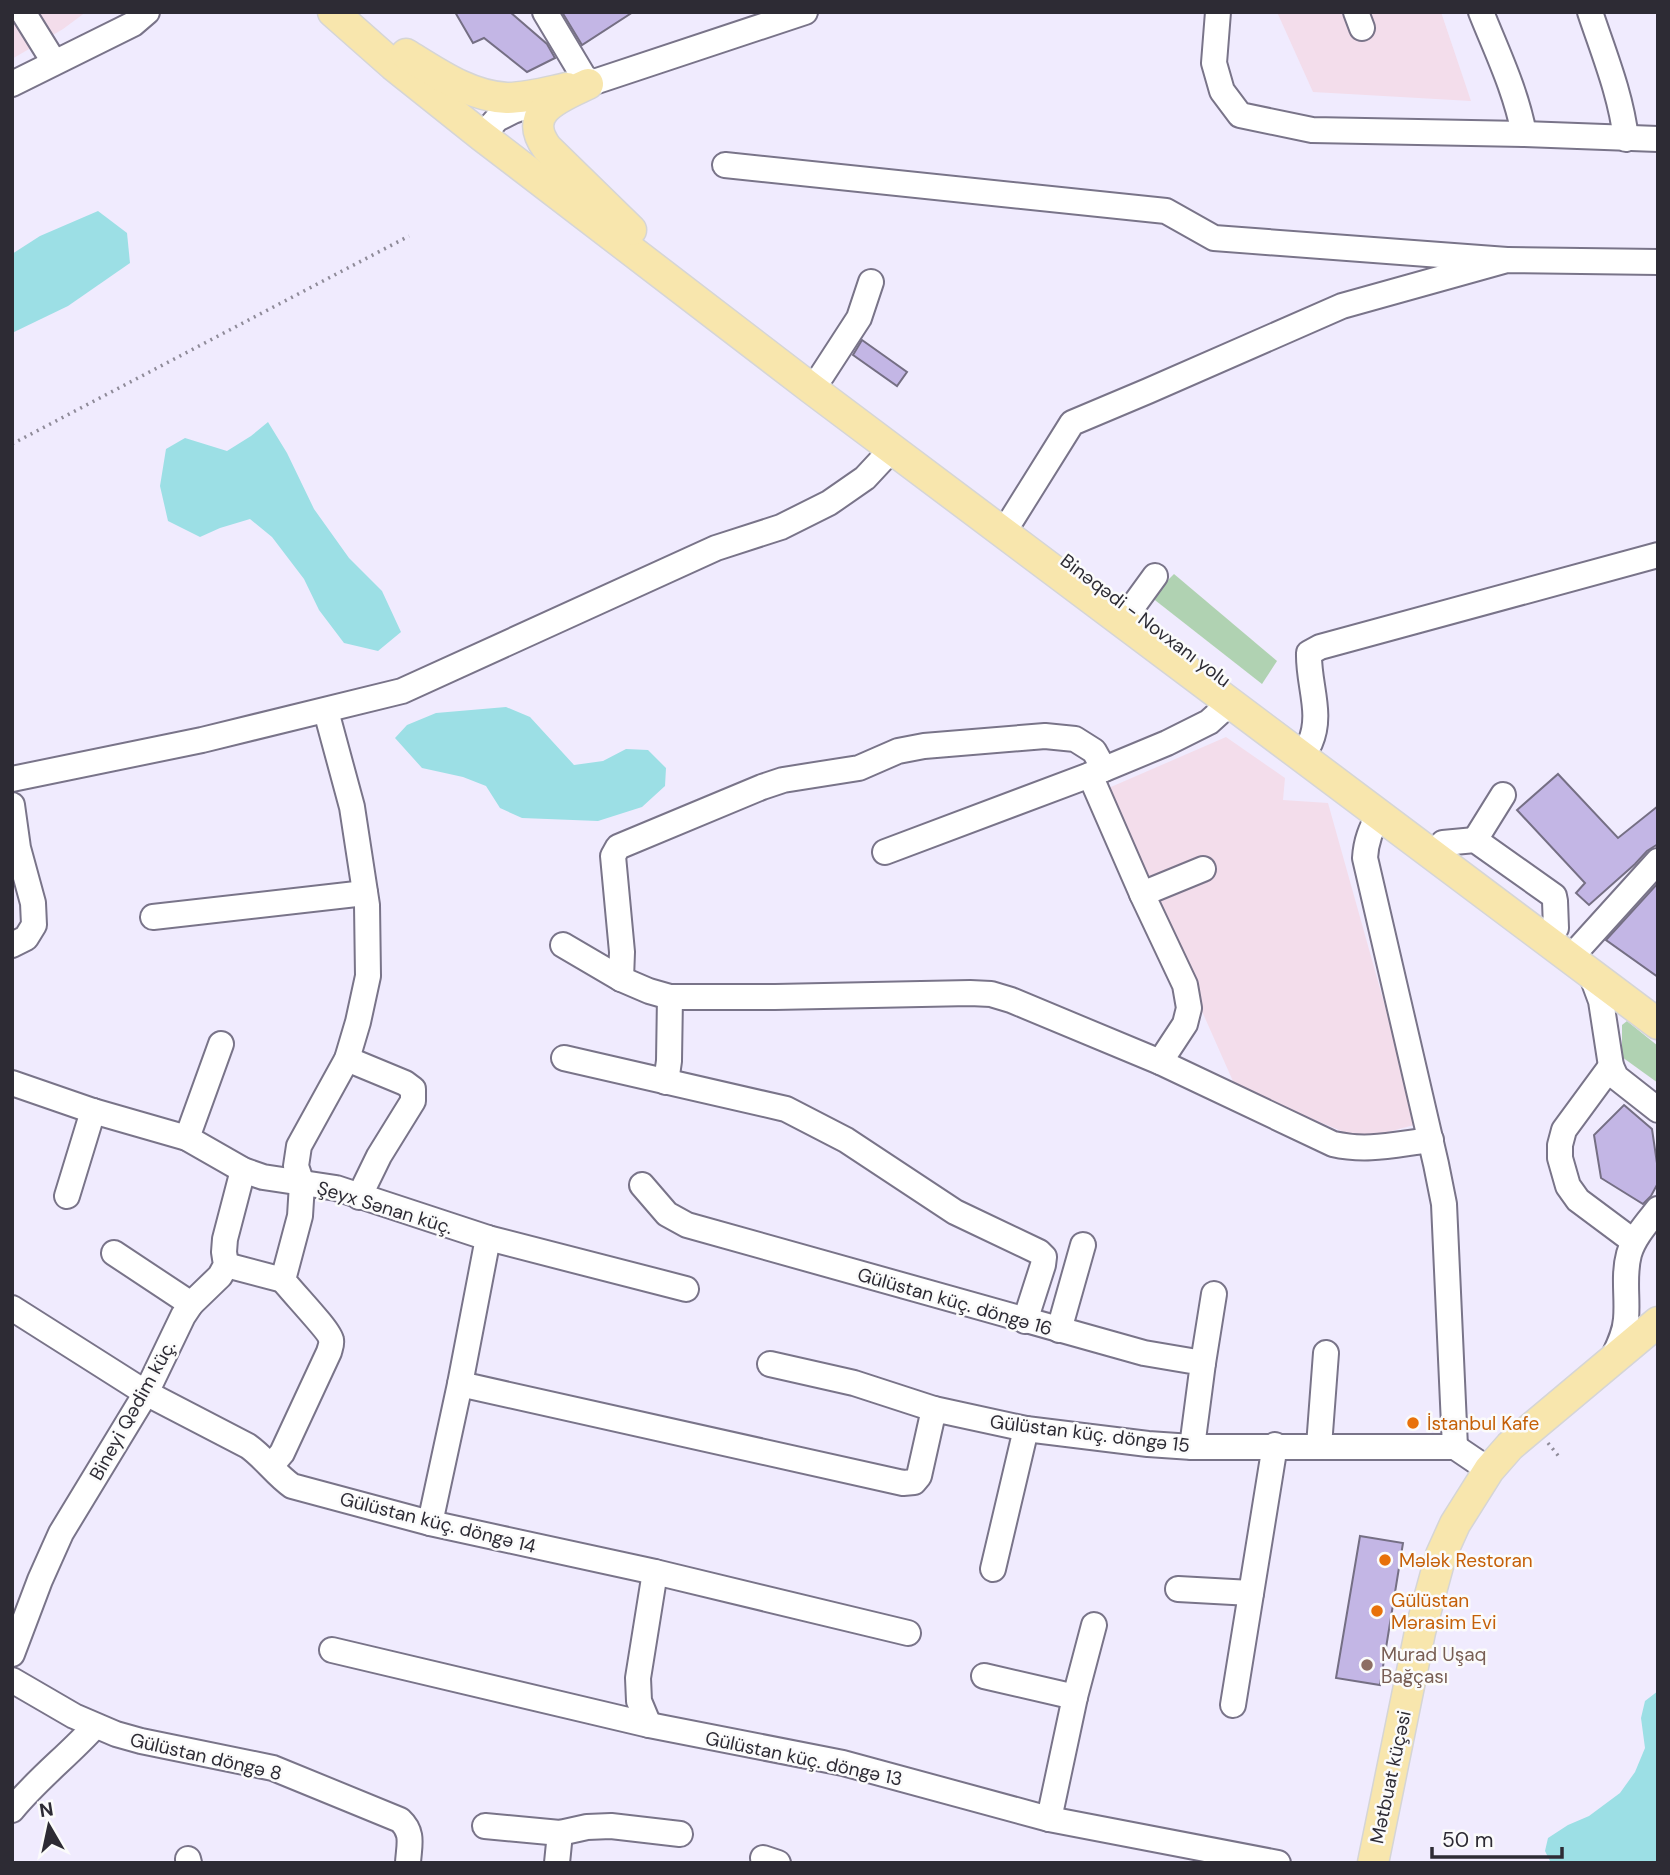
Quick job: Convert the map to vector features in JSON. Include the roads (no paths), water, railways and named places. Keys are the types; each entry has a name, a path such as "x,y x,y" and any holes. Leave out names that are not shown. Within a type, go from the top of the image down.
{"main road":[{"path":"333,12 393,65 636,235"},
{"path":"359,12 487,130 892,449 1379,814 1586,960 1658,1024"},
{"path":"405,54 457,84 491,96 521,97 588,84"},
{"path":"588,84 546,106 538,127 541,141 636,235"},
{"name":"Binəqədi - Novxanı yolu","path":"636,235 1556,928 1586,960 1658,1003"},
{"name":"Mətbuat küçəsi","path":"1373,1863 1420,1632 1441,1555 1455,1524 1489,1470 1510,1446 1658,1322"},
{"name":"Mətbuat küçəsi","path":"1390,1863 1444,1614 1460,1560 1472,1531 1507,1478 1524,1460 1658,1348"}],"street":[{"path":"23,12 54,62"},
{"path":"12,84 133,24 147,12"},
{"path":"545,12 588,84"},
{"path":"1218,12 1214,63 1222,92 1240,116 1312,130 1658,139"},
{"path":"1481,12 1513,91 1524,134"},
{"path":"1590,12 1617,94 1626,139"},
{"path":"487,130 497,119 513,111 790,15"},
{"path":"725,165 1166,211 1214,238 1507,260 1658,262"},
{"path":"1012,519 1072,423 1342,306 1507,260"},
{"path":"822,375 859,317 871,282"},
{"path":"12,779 202,740 402,691 716,548 781,527 838,497 865,478 892,449"},
{"path":"1310,743 1315,731 1316,716 1309,653 1320,647 1658,555"},
{"path":"1131,609 1155,576"},
{"path":"885,852 1097,772 1188,733 1209,722 1230,703"},
{"path":"283,1280 300,1216 302,1184 296,1166 299,1146 347,1059 368,976 365,893 352,807 326,711"},
{"path":"621,979 622,952 613,856 618,846 772,783 859,768 898,751 924,746 1045,736 1075,739 1094,751 1097,772 1142,894 1185,985 1189,1009 1185,1024 1160,1062"},
{"path":"1475,840 1503,795"},
{"path":"12,805 18,848 33,903 34,925 26,938 12,945"},
{"path":"1379,814 1366,842 1365,858 1444,1204 1455,1447 1489,1470"},
{"path":"1443,843 1475,840 1554,896 1556,928"},
{"path":"1658,861 1586,960 1601,1001 1611,1066 1616,1077 1658,1110"},
{"path":"1142,894 1203,869"},
{"path":"153,917 365,893"},
{"path":"563,945 621,979 670,997 991,994 1160,1062 1333,1144 1365,1149 1431,1140"},
{"path":"666,1082 670,997"},
{"path":"187,1138 221,1044"},
{"path":"564,1058 786,1109 846,1140 955,1212 1039,1252 1044,1257 1025,1321"},
{"path":"347,1059 405,1083 413,1089 413,1101 379,1156 359,1197"},
{"path":"1611,1066 1564,1130 1560,1158 1568,1186 1578,1200 1633,1241"},
{"name":"Şeyx Sənan küç.","path":"12,1083 93,1111 187,1138 243,1170 263,1177 336,1188 488,1238 686,1289"},
{"path":"67,1196 93,1111"},
{"path":"243,1170 225,1239 223,1252 226,1265 283,1280 326,1329 331,1340 329,1352 282,1453 271,1466"},
{"name":"Gülüstan küç. döngə 16","path":"642,1185 667,1214 687,1225 1143,1353 1203,1363"},
{"path":"1610,1363 1621,1342 1626,1320 1626,1269 1633,1241 1658,1209"},
{"path":"430,1523 488,1238"},
{"path":"1059,1330 1083,1245"},
{"path":"114,1253 191,1304"},
{"name":"Bineyi Qədim küç.","path":"12,1654 61,1533 146,1393 183,1316 191,1304 220,1276 226,1265"},
{"path":"1192,1447 1214,1293"},
{"name":"Gülüstan küç. döngə 14","path":"12,1308 146,1393 248,1446 262,1455 280,1478 292,1486 430,1523 655,1572 908,1633"},
{"path":"1319,1446 1326,1353"},
{"name":"Gülüstan küç. döngə 15","path":"770,1364 854,1383 934,1409 1026,1429 1148,1444 1192,1447 1455,1447"},
{"path":"460,1384 903,1483 914,1482 919,1476 934,1409"},
{"path":"993,1569 1026,1429"},
{"path":"1233,1705 1275,1446"},
{"path":"649,1725 639,1701 638,1678 655,1572"},
{"path":"1178,1589 1251,1593"},
{"path":"1049,1819 1075,1697 1094,1625"},
{"name":"Gülüstan küç. döngə 13","path":"332,1650 649,1725 843,1763 1049,1819 1278,1863"},
{"path":"984,1676 1075,1697"},
{"name":"Gülüstan döngə 8","path":"12,1680 74,1716 116,1734 273,1768 400,1820 408,1828 410,1838 408,1863"},
{"path":"12,1810 95,1726"},
{"path":"485,1826 560,1833 587,1827 611,1826 680,1834"},
{"path":"557,1863 560,1833"}],"place":[{"name":"İstanbul Kafe","path":"1413,1423"},
{"name":"Mələk Restoran","path":"1385,1560"},
{"name":"Gülüstan Mərasim Evi","path":"1377,1611"},
{"name":"Murad Uşaq Bağçası","path":"1367,1665"}]}
